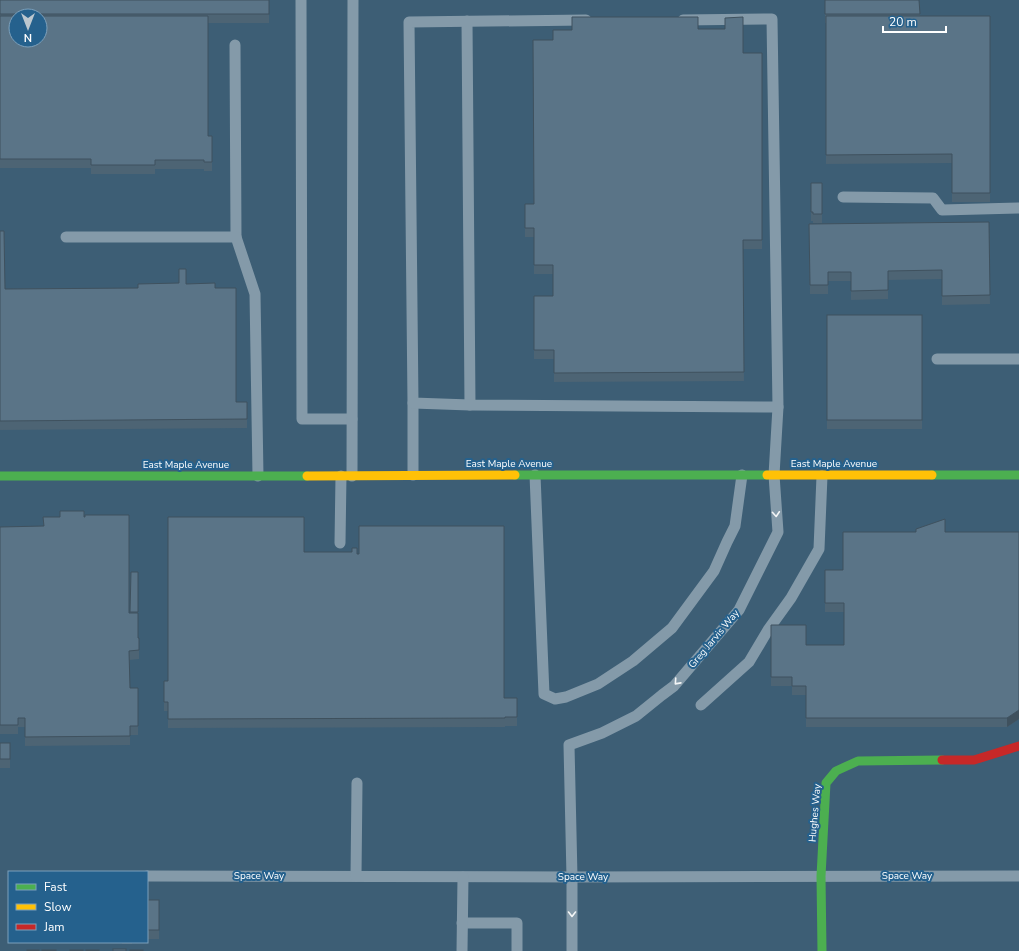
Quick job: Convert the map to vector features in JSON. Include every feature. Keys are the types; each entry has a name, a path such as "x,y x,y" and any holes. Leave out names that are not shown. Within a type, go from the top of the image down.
{"street":[{"name":"East Maple Avenue","path":"0,476 1019,475"},
{"name":"Hughes Way","path":"822,951 822,876 826,783 836,771 858,761 974,760 1019,746"}],"lane":[{"path":"301,0 302,419 352,419"},
{"path":"340,543 352,419 353,0"},
{"name":"Greg Jarvis Way","path":"572,877 569,745 602,733 636,716 674,686 739,610 778,532 774,475 778,408 772,19 670,20"},
{"path":"413,475 409,22 600,20"},
{"path":"467,21 470,405"},
{"path":"235,45 236,238 255,294 258,476"},
{"path":"844,197 933,198 942,210 1019,208"},
{"path":"66,237 236,238"},
{"path":"938,359 1019,359"},
{"path":"413,403 470,405 778,408"},
{"path":"536,475 544,694 555,699 566,698 598,684 633,661 672,628 714,571 735,526 742,475"},
{"path":"702,705 750,662 768,630 791,598 819,549 822,476"},
{"path":"356,876 357,783"},
{"name":"Space Way","path":"148,876 1019,876"},
{"path":"462,951 463,877"},
{"path":"572,877 572,951"},
{"path":"462,923 517,923 517,951"}],"building":[{"path":"0,0 269,0 269,14 48,14 48,8 8,8 8,14 0,14"},
{"path":"825,0 919,0 920,14 825,14"},
{"path":"0,16 8,16 8,48 48,48 48,16 208,16 208,136 212,136 212,162 204,162 204,160 155,160 155,165 91,165 91,159 0,159"},
{"path":"826,16 990,16 990,193 952,193 952,154 826,155"},
{"path":"572,17 698,17 698,29 725,29 725,18 743,17 743,53 762,53 762,240 743,240 744,372 554,373 554,350 534,350 534,296 553,296 553,265 534,265 534,228 525,228 525,204 534,204 533,40 553,40 553,30 572,30"},
{"path":"811,183 822,183 822,214 813,214 813,212 811,212"},
{"path":"989,222 990,295 942,296 942,270 888,271 888,290 851,291 851,272 828,272 828,285 810,285 809,224"},
{"path":"0,231 4,231 5,289 138,288 138,284 179,283 179,269 186,269 186,284 215,283 215,288 236,288 236,402 247,402 247,419 0,421"},
{"path":"827,315 922,315 922,420 827,420"},
{"path":"60,511 84,511 84,517 85,515 129,515 129,613 138,613 139,638 139,650 129,651 130,688 138,688 138,726 130,726 130,736 25,737 25,718 18,718 18,725 0,725 0,527 44,526 43,517 60,517"},
{"path":"168,517 304,517 304,552 352,552 352,548 357,548 357,554 359,554 359,526 504,526 504,698 517,698 517,717 168,719 168,702 164,702 164,681 168,681"},
{"path":"945,519 945,532 1019,532 1019,710 1007,718 806,718 806,686 792,686 792,677 771,677 771,625 806,625 806,645 844,645 844,603 825,603 825,570 843,570 843,532 916,532 916,529"},
{"path":"131,572 138,572 138,612 130,612"},
{"path":"0,743 10,743 10,759 0,759"},
{"path":"148,900 159,900 159,930 148,930"},
{"path":"113,949 126,949 126,951 113,951"},
{"path":"39,950 39,951 27,951"},
{"path":"56,950 56,951 42,951"},
{"path":"83,950 83,951 70,951"},
{"path":"99,950 99,951 86,951"},
{"path":"143,950 143,951 130,951"}],"traffic: fast":[{"path":"515,475 767,475"},
{"path":"932,475 1019,475"},
{"path":"0,476 307,476"},
{"path":"822,951 821,876 826,783 836,771 858,761 942,760"}],"traffic: slow":[{"path":"307,476 515,475"},
{"path":"767,475 932,475"}],"traffic: jam":[{"path":"942,760 974,760 1019,746"}]}
